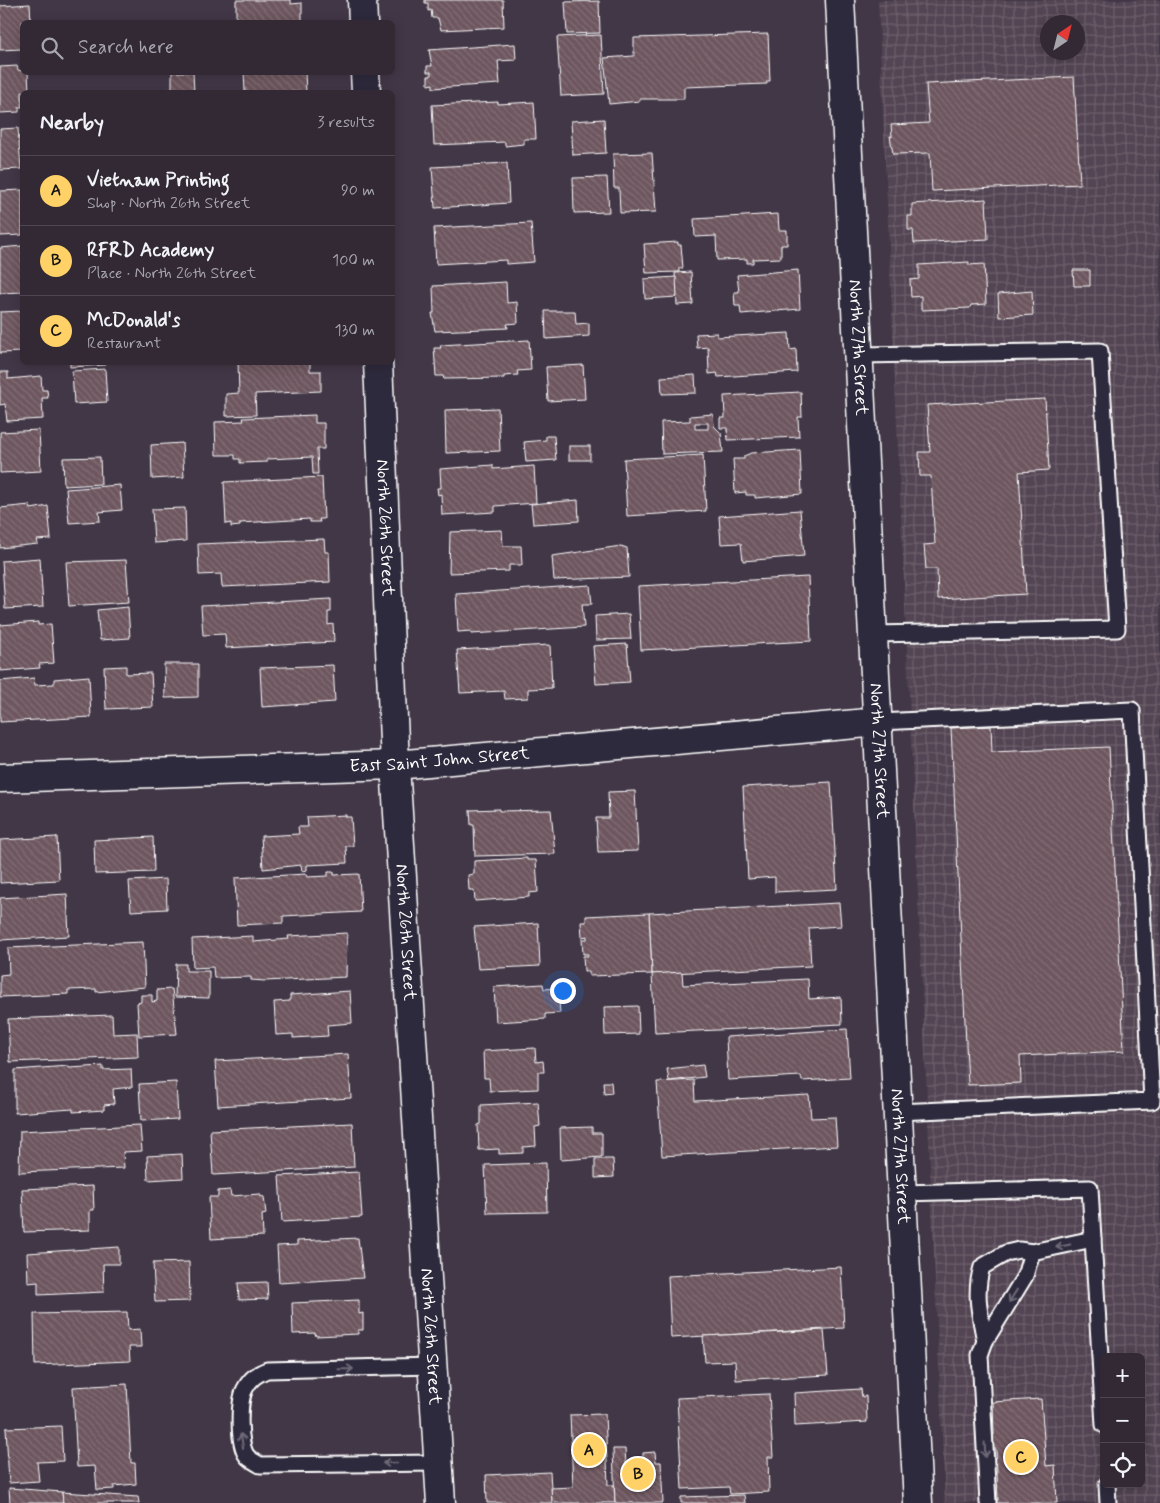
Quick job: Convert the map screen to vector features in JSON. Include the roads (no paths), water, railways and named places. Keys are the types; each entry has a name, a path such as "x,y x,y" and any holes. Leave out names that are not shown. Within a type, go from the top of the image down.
{"street":[{"path":"362,0 363,20"},
{"name":"North 27th Street","path":"840,0 860,354 918,1503"},
{"path":"365,75 366,90"},
{"name":"North 26th Street","path":"378,365 395,766 441,1503"},
{"name":"East Saint John Street","path":"0,778 395,766 879,722"}],"lane":[{"path":"860,354 1100,351 1118,629 874,634"},
{"path":"879,722 1132,710 1152,1101 897,1112"},
{"path":"902,1193 1090,1188 1102,1398"},
{"path":"985,1341 977,1299 977,1282 982,1267 1006,1253 1019,1250 1032,1252 1093,1239"},
{"path":"988,1503 980,1355 985,1341 1025,1276 1032,1252"},
{"path":"433,1366 267,1370 254,1376 244,1388 241,1402 240,1444 247,1457 260,1465 439,1463"},
{"path":"1107,1488 1108,1503"}],"place":[{"name":"Vietnam Printing","path":"589,1450"},
{"name":"McDonald's","path":"1021,1457"},
{"name":"RFRD Academy","path":"638,1474"}]}
